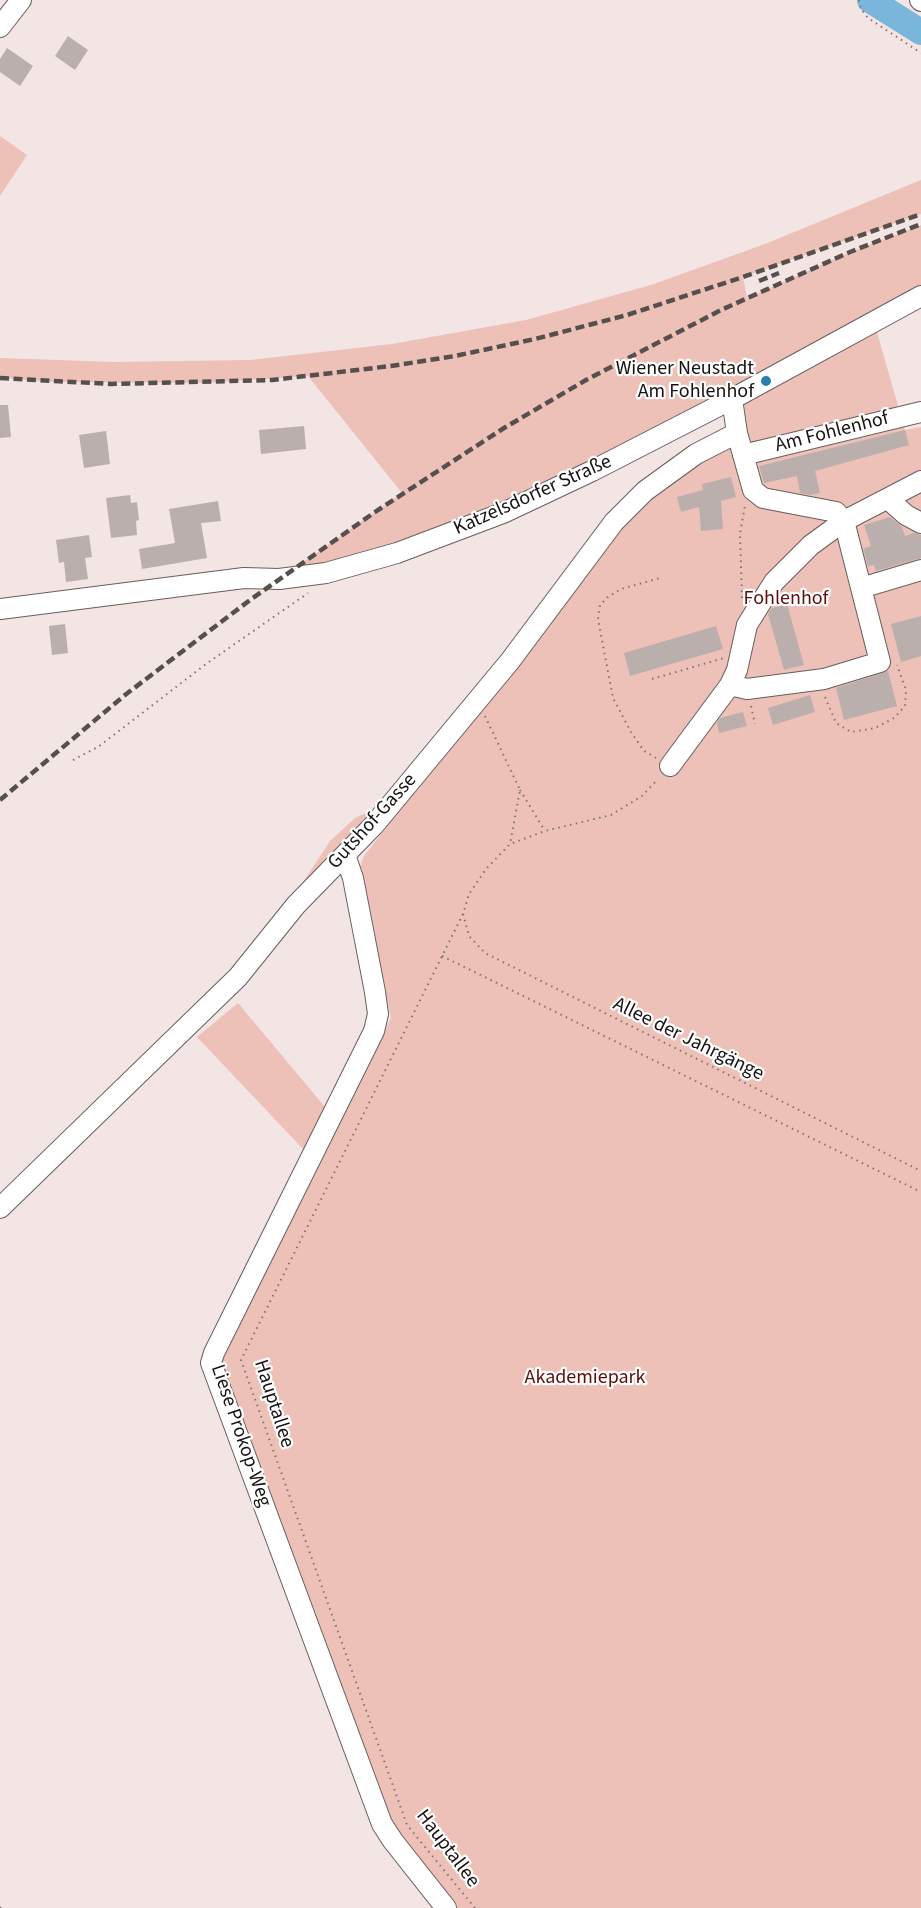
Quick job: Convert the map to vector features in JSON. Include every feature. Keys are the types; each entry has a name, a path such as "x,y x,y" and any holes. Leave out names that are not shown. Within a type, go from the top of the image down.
{"street":[{"path":"0,27 21,0"},
{"name":"Katzelsdorfer Straße","path":"0,609 244,578 321,580 503,513 592,471 732,399 921,296"},
{"path":"730,685 747,689 824,679 880,662 844,521 836,512 763,498 753,490 737,433 732,399"},
{"name":"Am Fohlenhof","path":"743,455 921,412"},
{"name":"Gutshof-Gasse","path":"0,1208 238,977 296,905 374,825 510,661 614,522 645,491 696,454 737,433"},
{"path":"670,766 730,685 737,670 747,625 774,582 811,544 844,521 921,481"},
{"path":"888,499 906,515 921,523"},
{"path":"861,588 921,570"},
{"name":"Liese Prokop-Weg","path":"345,855 353,878 375,992 378,1014 374,1031 211,1363 382,1824 446,1908"}],"path":[{"path":"859,0 861,9 868,18 921,53"},
{"path":"747,625 743,615 740,534 743,508 753,490"},
{"path":"510,844 545,831 610,815 642,796 670,766 644,752 613,698 598,619 600,605 608,597 621,589 660,578"},
{"path":"73,760 98,747 321,580"},
{"path":"652,679 741,653"},
{"path":"824,679 825,696 836,723 852,732 875,728 894,718 905,706 906,690 894,658 880,662"},
{"path":"481,708 520,790 545,831"},
{"path":"510,844 520,790"},
{"name":"Hauptallee","path":"475,1908 408,1825 241,1359 463,914 469,894 486,869 510,844"},
{"name":"Allee der Jahrgänge","path":"463,914 470,936 485,953 921,1171"},
{"path":"442,956 921,1192"}],"green space":[{"path":"0,136 27,155 0,196"},
{"name":"Akademiepark","path":"921,180 921,214 743,277 747,298 850,252 921,225 921,296 874,322 905,430 921,427 921,1908 455,1908 394,1831 219,1360 391,1018 359,869 364,856 626,521 696,454 736,433 733,399 503,513 279,579 402,493 308,376 202,383 57,382 0,378 0,358 114,362 250,360 392,344 526,320 651,285 765,244"},
{"path":"378,807 303,890 300,887 330,841 355,818"},
{"path":"238,1003 325,1107 311,1140 303,1149 197,1037"}],"building":[{"path":"68,36 88,50 75,70 55,56"},
{"path":"7,48 33,66 20,86 0,72 0,59"},
{"path":"0,405 8,405 11,437 0,438"},
{"path":"304,426 306,449 261,454 259,430"},
{"path":"905,430 909,445 815,471 820,493 811,495 800,493 797,476 764,483 759,466"},
{"path":"106,431 110,464 84,468 79,435"},
{"path":"731,477 736,497 721,501 723,529 701,531 699,507 681,512 677,497 703,490 702,484"},
{"path":"130,495 131,503 137,502 139,520 136,521 137,535 111,538 106,498"},
{"path":"218,501 221,521 201,523 207,558 142,569 139,549 175,543 169,509"},
{"path":"890,517 902,527 905,536 914,533 921,535 921,558 876,571 874,565 868,566 863,549 871,546 864,525"},
{"path":"89,535 92,557 85,558 88,579 66,582 64,562 59,563 56,540"},
{"path":"787,604 804,665 784,670 768,614 772,608"},
{"path":"921,616 921,656 901,662 891,624"},
{"path":"65,624 68,653 52,655 49,626"},
{"path":"716,626 723,649 630,676 624,653"},
{"path":"888,671 897,706 844,720 836,688"},
{"path":"810,695 815,712 773,725 768,708"},
{"path":"743,712 747,726 719,733 717,723 720,718"}],"waterway":[{"path":"870,0 921,32"}],"railway":[{"path":"0,378 111,384 272,380 455,356 535,339 627,315 921,214"},
{"path":"0,800 125,695 250,600 378,510 504,428 586,380 721,310 850,252 921,224"},
{"path":"759,281 779,273"}],"place":[{"name":"Wiener Neustadt Am Fohlenhof","path":"766,381"}],"park label":[{"name":"Fohlenhof","path":"786,600"}]}
